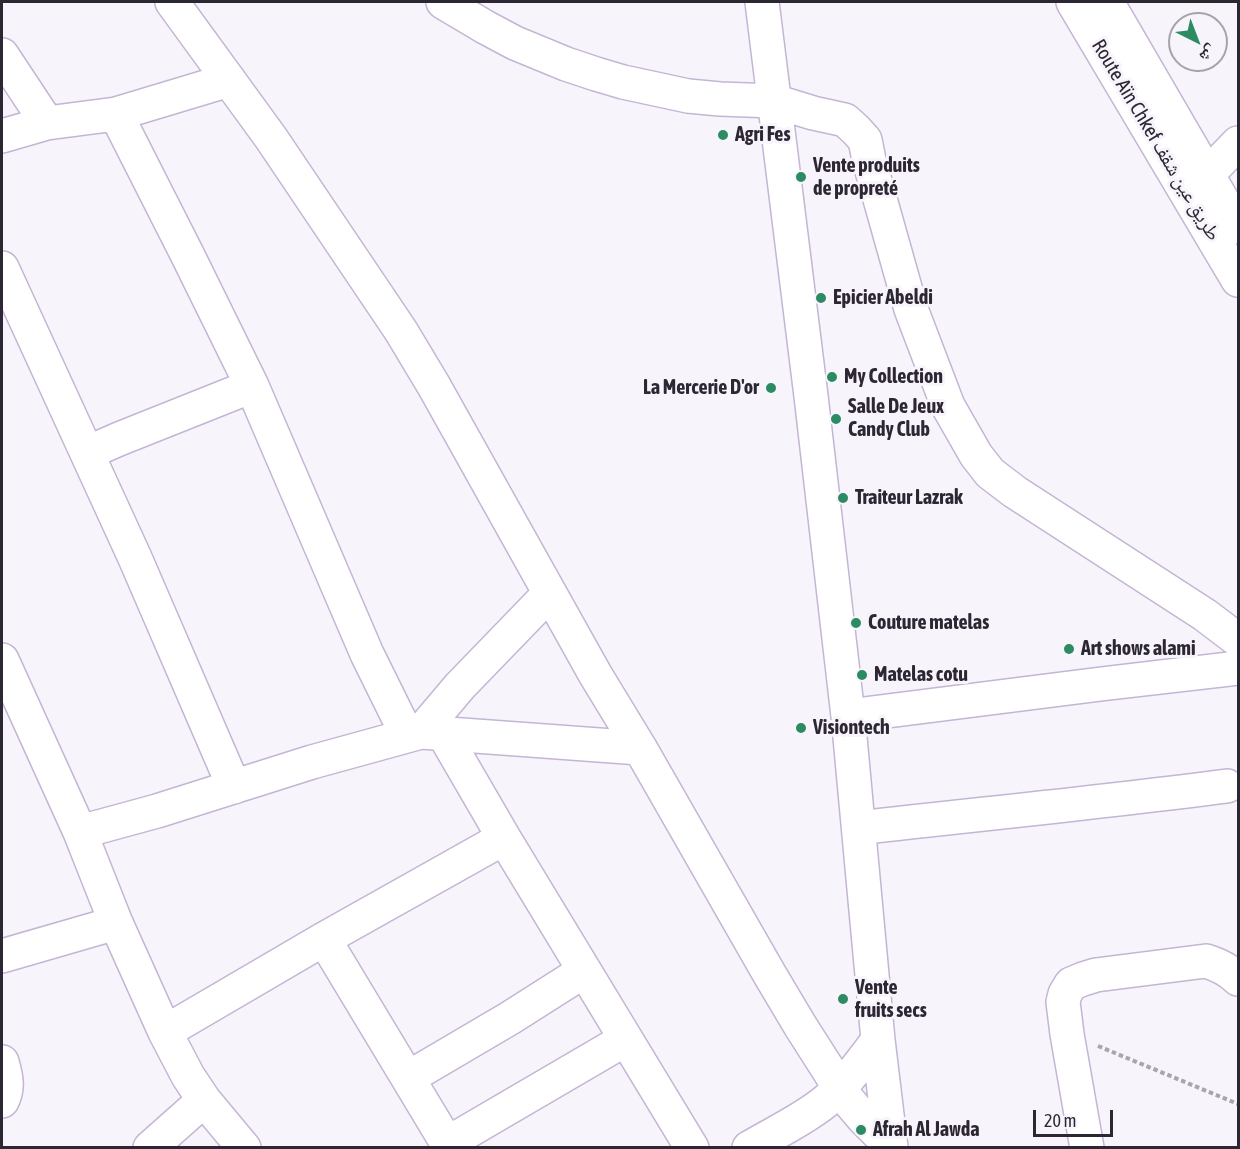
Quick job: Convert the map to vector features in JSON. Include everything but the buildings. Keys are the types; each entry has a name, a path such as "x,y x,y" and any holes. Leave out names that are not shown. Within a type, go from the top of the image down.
{"street":[{"path":"172,2 271,138 401,330 549,594 801,1027 847,1099 891,1147"},
{"path":"443,2 515,42 566,64 623,82 688,96 774,101 845,120 865,140 915,320 948,406 976,455 990,473 1016,492 1205,615 1239,640"},
{"path":"762,2 848,717 878,1040 891,1147"},
{"name":"Route Aïn Chkef طريق عين شقف","path":"1073,2 1239,280"},
{"name":"Route Aïn Chkef طريق عين شقف","path":"1107,2 1239,227"},
{"path":"2,55 47,123"},
{"path":"2,136 47,123 116,114 229,80"},
{"path":"116,114 252,386 367,654 423,733 504,838 692,1148"},
{"path":"1208,174 1239,143"},
{"path":"2,268 135,558 234,787"},
{"path":"87,453 252,386"},
{"path":"423,733 468,677 549,594"},
{"path":"2,661 80,832 116,923 165,1032 204,1100 244,1148"},
{"path":"848,717 1112,682 1239,668"},
{"path":"80,832 157,812 312,762 423,733 640,748"},
{"path":"859,828 1227,786"},
{"path":"165,1032 504,838"},
{"path":"2,956 116,923"},
{"path":"324,939 449,1145 626,1040"},
{"path":"1087,1148 1063,999 1071,984 1096,975 1206,961 1219,965 1239,979"},
{"path":"408,1078 584,971"},
{"path":"749,1148 825,1102 878,1040"},
{"path":"2,1062 6,1081 2,1101"},
{"path":"150,1148 204,1100"}],"path":[{"path":"1067,1034 1239,1104"}],"place":[{"name":"Agri Fes","path":"723,135"},
{"name":"Vente produits de propreté","path":"801,177"},
{"name":"Epicier Abeldi","path":"821,298"},
{"name":"My Collection","path":"832,377"},
{"name":"La Mercerie D'or","path":"771,388"},
{"name":"Salle De Jeux Candy Club","path":"836,419"},
{"name":"Traiteur Lazrak","path":"843,498"},
{"name":"Couture matelas","path":"856,623"},
{"name":"Art shows alami","path":"1069,649"},
{"name":"Matelas cotu","path":"862,675"},
{"name":"Visiontech","path":"801,728"},
{"name":"Vente fruits secs","path":"843,999"},
{"name":"Afrah Al Jawda","path":"861,1130"}]}
